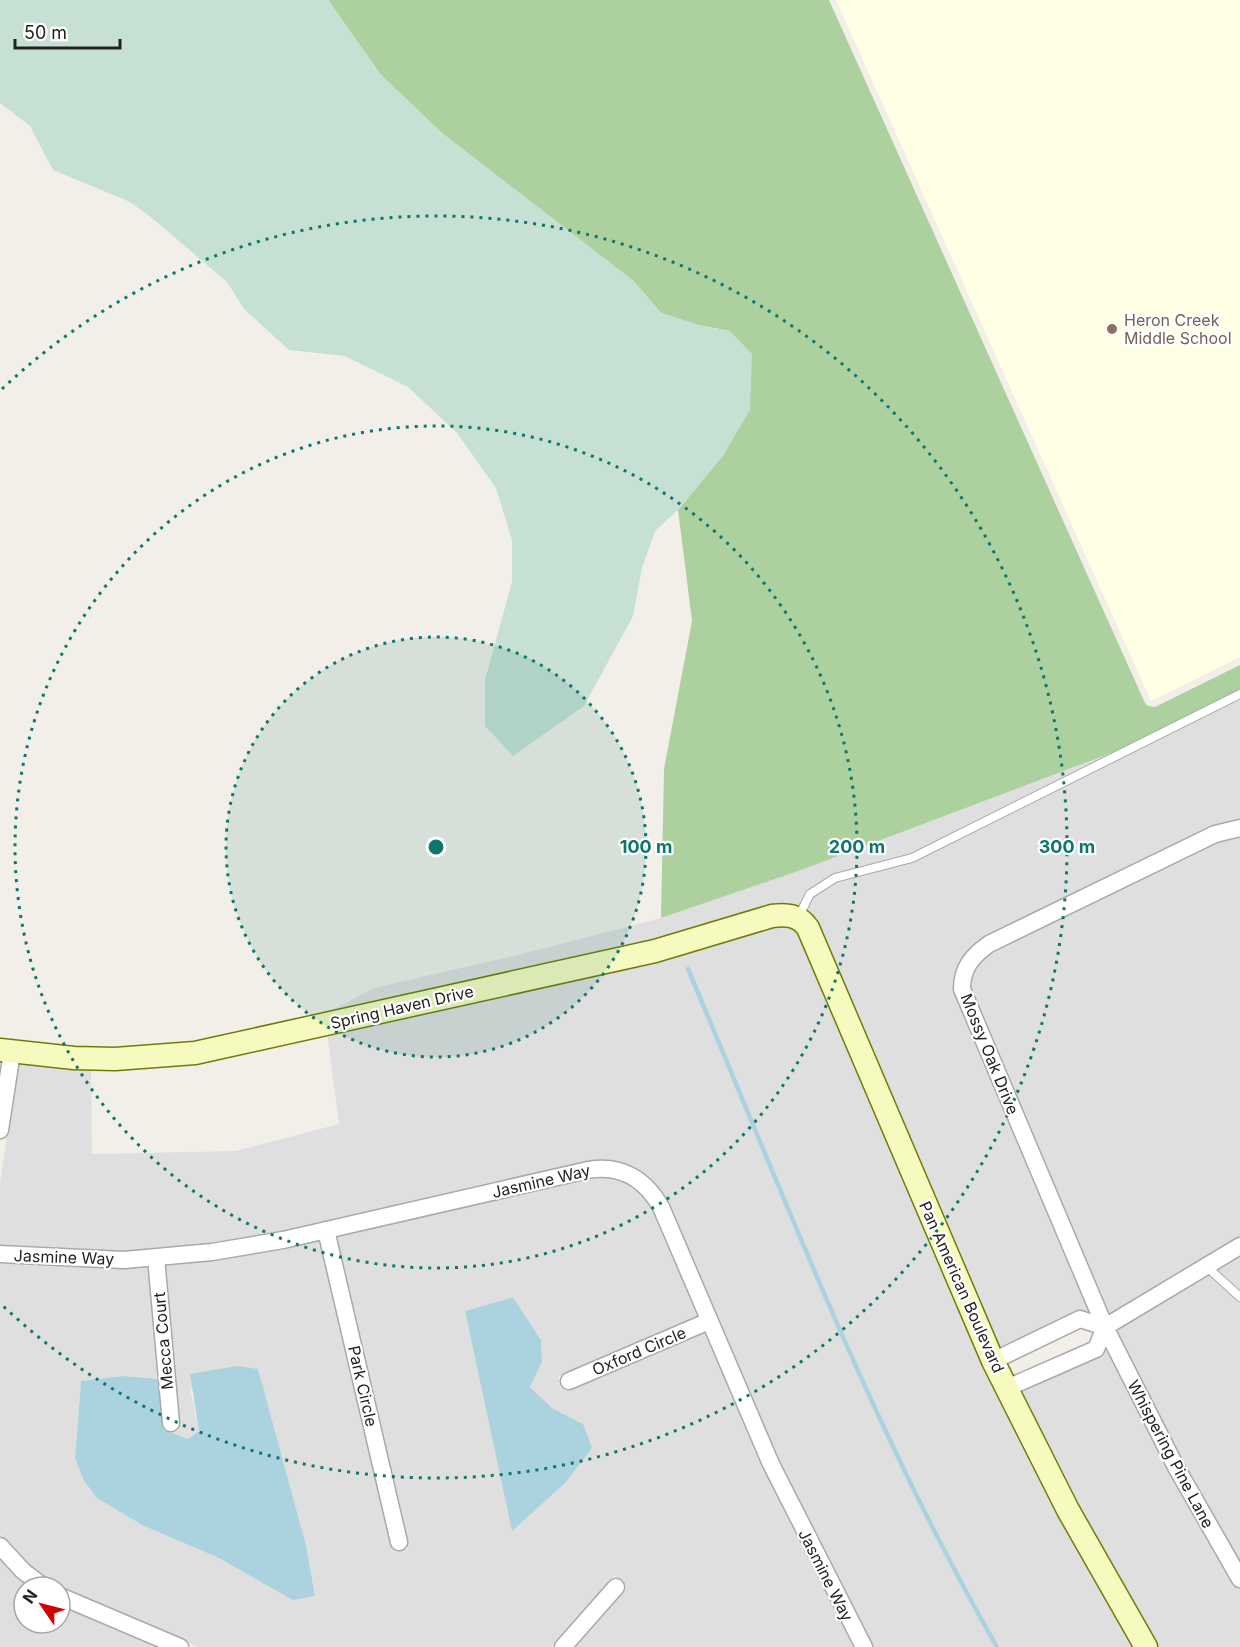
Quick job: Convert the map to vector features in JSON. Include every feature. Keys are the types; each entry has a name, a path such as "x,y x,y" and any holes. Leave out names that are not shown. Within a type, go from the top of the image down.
{"street":[{"name":"Mossy Oak Drive","path":"1105,1327 964,999 962,989 964,971 970,961 989,944 1215,834 1240,828"},
{"name":"Spring Haven Drive","path":"6,1051 74,1058 115,1059 195,1053 655,951 772,916 790,915 798,918"},
{"name":"Pan American Boulevard","path":"798,918 808,928 993,1361 1068,1510 1146,1647"},
{"path":"0,1130 6,1051"},
{"name":"Jasmine Way","path":"0,1254 83,1260 156,1258 249,1247 588,1170 620,1170 638,1179 654,1194 776,1474 864,1647"},
{"name":"Park Circle","path":"326,1230 399,1542"},
{"path":"1007,1388 1096,1348 1105,1327 1240,1246"},
{"name":"Mecca Court","path":"156,1258 171,1423"},
{"path":"993,1361 1080,1319 1105,1327"},
{"name":"Oxford Circle","path":"568,1381 709,1321"},
{"name":"Whispering Pine Lane","path":"1105,1327 1176,1467 1240,1579"},
{"path":"0,1546 29,1575"},
{"path":"563,1647 616,1587"},
{"path":"72,1601 180,1647"}],"lane":[{"path":"798,918 810,894 835,878 912,858 1240,694"},
{"path":"1206,1266 1240,1297"}],"shaded area":[{"path":"0,0 328,0 381,75 443,134 634,281 661,313 698,325 730,331 752,354 750,410 724,454 678,510 655,531 642,568 633,616 584,706 513,756 485,726 485,680 512,582 512,540 496,488 457,433 408,387 345,356 289,350 244,309 227,282 152,218 130,202 53,170 30,126 0,103"},
{"name":"Heron Creek Middle School","path":"836,0 1240,0 1240,657 1151,701"},
{"path":"1240,696 1240,820 1211,827 985,937 963,957 957,968 954,988 957,1001 1092,1315 997,1350 816,926 715,927 324,1014 374,988 522,954 661,918 804,869 1119,750"},
{"path":"1240,835 1240,1237 1109,1315 970,989 972,974 976,966 993,951 1219,841"},
{"path":"775,924 798,927 1137,1647 872,1647 778,1462 668,1204 654,1183 642,1173 620,1163 603,1160 586,1162 280,1232 210,1245 123,1252 0,1247 0,1184 18,1060 91,1070 92,1154 236,1151 339,1124 327,1033"},
{"path":"598,1176 623,1179 644,1193 654,1209 699,1317 558,1377 565,1391 705,1331 764,1466 855,1647 574,1647 627,1587 615,1576 552,1647 198,1647 72,1593 72,1575 43,1575 20,1557 0,1534 0,1262 83,1267 149,1266 159,1379 123,1376 81,1381 75,1457 84,1481 97,1498 142,1525 315,1595 306,1545 258,1370 190,1388 199,1431 188,1439 171,1435 170,1431 179,1430 165,1265 250,1254 320,1239 393,1550 408,1549 335,1236","holes":["513,1297 541,1340 542,1362 530,1387 552,1408 583,1424 512,1530 465,1311"]},
{"path":"1240,1255 1240,1565 1183,1464 1115,1330"},
{"path":"1106,1345 1212,1548 1240,1589 1240,1647 1155,1647 1017,1392"},
{"path":"0,1557 19,1575 12,1575 12,1635 72,1635 72,1610 162,1647 0,1647"}],"green space":[{"path":"328,0 829,0 1145,703 1155,707 1240,665 1240,696 1119,750 804,869 661,918 664,769 692,621 678,510 724,454 730,331 698,325 661,313 633,281 443,134 381,75"}],"water":[{"path":"513,1297 541,1340 542,1362 530,1387 552,1408 583,1424 592,1448 566,1482 512,1531 465,1311"},
{"path":"237,1366 258,1369 306,1545 315,1596 293,1600 217,1557 142,1525 97,1498 84,1481 75,1458 81,1381 123,1376 159,1379 164,1430 188,1439 199,1431 190,1374"}],"waterway":[{"path":"688,969 870,1398 952,1565 997,1647"}],"place":[{"name":"Heron Creek Middle School","path":"1112,329"}]}
